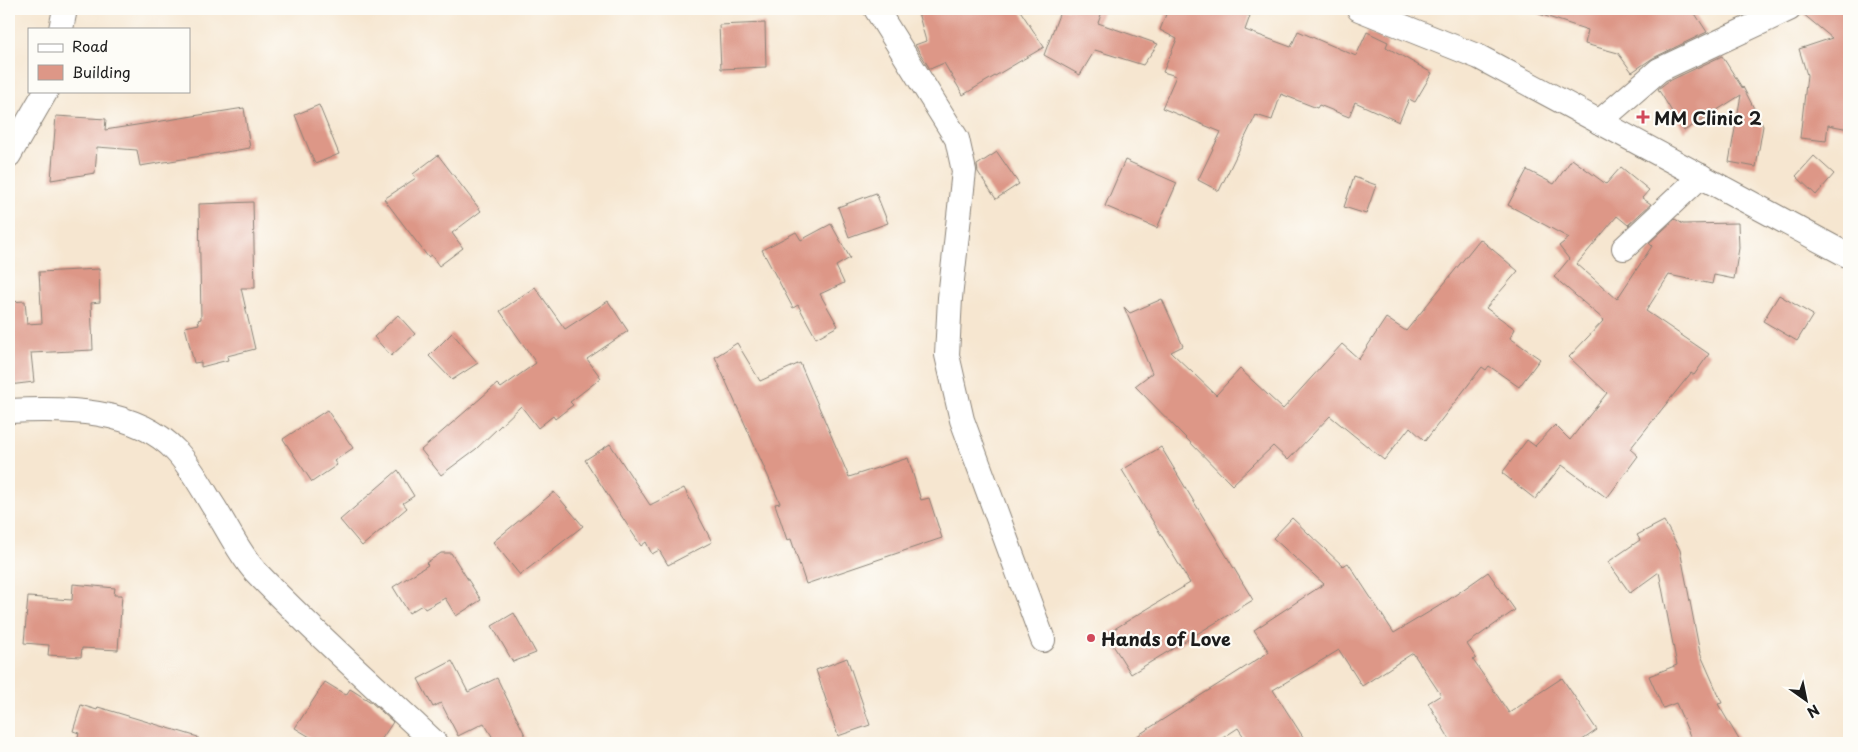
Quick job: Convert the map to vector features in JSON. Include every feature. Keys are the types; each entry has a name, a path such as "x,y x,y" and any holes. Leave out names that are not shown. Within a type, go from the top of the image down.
{"street":[{"path":"61,28 65,9"},
{"path":"876,9 957,139 964,172 950,298 947,355 962,420 1043,640"},
{"path":"1359,9 1479,57 1849,256"},
{"path":"1599,122 1659,70 1789,9"},
{"path":"9,155 45,92"},
{"path":"1624,248 1702,176"},
{"path":"9,411 83,412 116,418 144,427 176,450 192,471 253,568 326,643 364,675 435,743"}],"building":[{"path":"917,9 1019,9 1044,47 963,95 944,63 930,69 915,45 926,41"},
{"path":"1061,9 1103,9 1098,23 1158,44 1143,65 1095,50 1080,75 1044,55"},
{"path":"1168,9 1231,9 1250,16 1245,30 1291,47 1298,31 1356,56 1367,32 1388,42 1386,47 1432,73 1415,102 1409,99 1399,122 1355,102 1349,117 1319,105 1317,108 1281,94 1272,120 1256,115 1219,191 1198,180 1221,132 1162,108 1176,76 1163,72 1177,39 1160,30"},
{"path":"1539,9 1692,9 1707,32 1653,58 1632,72 1618,53 1585,44 1588,30 1539,14"},
{"path":"1803,9 1849,9 1849,129 1828,125 1826,141 1800,138 1807,75 1799,49 1832,38 1802,13"},
{"path":"765,23 766,67 721,69 719,25"},
{"path":"1722,56 1743,89 1743,87 1763,126 1756,167 1729,162 1741,95 1684,131 1658,89 1667,82"},
{"path":"319,105 339,154 315,164 295,115"},
{"path":"244,108 250,148 140,166 137,150 97,147 95,173 51,180 56,116 106,119 105,130"},
{"path":"997,152 1019,184 996,199 978,172 977,165"},
{"path":"438,155 481,211 452,233 463,248 439,266 431,255 428,257 384,199 416,178 413,174"},
{"path":"1814,156 1834,174 1816,195 1796,176"},
{"path":"1572,159 1606,184 1621,167 1649,190 1642,198 1651,204 1628,225 1617,216 1577,264 1617,299 1652,246 1649,243 1675,219 1683,224 1738,223 1739,248 1734,279 1714,275 1712,284 1669,275 1646,311 1709,354 1694,375 1691,373 1630,449 1638,456 1607,498 1562,465 1535,499 1502,473 1527,440 1535,446 1555,425 1570,440 1607,393 1569,357 1604,320 1554,277 1569,259 1559,246 1569,238 1508,205 1527,170 1554,184"},
{"path":"1125,160 1177,183 1157,228 1105,206"},
{"path":"1354,177 1376,185 1366,214 1344,207"},
{"path":"876,193 888,223 849,237 838,207"},
{"path":"253,202 255,288 241,288 255,349 227,356 228,360 201,367 201,362 194,363 185,327 199,324 198,320 201,319 199,204"},
{"path":"831,224 850,258 836,266 844,283 820,294 838,326 816,338 798,305 793,308 762,250 796,232 801,240"},
{"path":"1480,239 1518,271 1486,308 1515,329 1510,338 1540,359 1519,387 1489,366 1486,370 1482,367 1425,441 1410,427 1384,460 1330,416 1288,460 1273,446 1232,485 1135,386 1152,373 1124,307 1130,313 1162,299 1183,346 1171,352 1216,395 1240,369 1283,409 1342,344 1359,359 1386,318 1406,331"},
{"path":"99,269 100,302 91,303 93,350 31,353 34,382 9,385 9,302 25,301 27,324 42,323 39,272"},
{"path":"535,287 565,329 608,301 628,331 587,359 601,378 570,402 573,405 555,419 553,416 538,428 521,406 476,449 441,475 421,450 497,384 501,388 536,363 500,311"},
{"path":"1779,295 1813,315 1797,341 1763,321"},
{"path":"398,315 415,334 391,356 374,337"},
{"path":"452,333 478,363 452,380 429,356"},
{"path":"737,343 760,381 800,363 849,477 908,458 921,500 929,498 942,538 806,584 791,539 787,540 775,504 780,503 715,357"},
{"path":"327,410 353,448 334,461 337,465 312,482 283,439"},
{"path":"610,444 650,505 684,488 712,542 668,565 659,550 652,554 646,542 641,546 585,460"},
{"path":"1161,447 1253,600 1131,674 1106,634 1190,583 1122,470"},
{"path":"398,470 414,496 403,503 407,508 362,546 340,520"},
{"path":"554,492 583,526 520,575 493,542"},
{"path":"1292,518 1343,566 1348,563 1394,633 1444,603 1488,572 1515,610 1467,644 1476,658 1473,660 1509,713 1562,678 1597,730 1578,743 1452,743 1428,703 1441,695 1413,653 1362,686 1339,650 1273,690 1307,743 1248,743 1238,728 1215,743 1126,743 1269,652 1254,630 1324,584 1273,538"},
{"path":"1664,521 1680,550 1700,653 1722,703 1718,704 1741,743 1693,743 1676,703 1663,708 1649,676 1677,665 1659,572 1630,593 1608,562 1640,540 1637,535"},
{"path":"441,553 451,553 481,600 456,616 445,598 425,609 422,605 409,613 393,587 428,565 426,563"},
{"path":"73,584 115,588 114,595 122,595 118,650 82,648 81,657 48,655 49,645 24,643 28,597 72,600"},
{"path":"514,613 536,653 513,662 492,626"},
{"path":"847,658 870,725 838,736 816,670"},
{"path":"452,661 468,692 497,678 529,743 496,743 484,723 458,736 441,703 433,707 418,679"},
{"path":"325,682 346,695 350,689 371,702 393,722 379,743 320,743 295,728"},
{"path":"81,705 97,710 98,707 198,737 197,743 76,743 79,733 73,731"}],"place":[{"name":"MM Clinic 2","path":"1643,117"},
{"name":"Hands of Love","path":"1091,638"}]}
